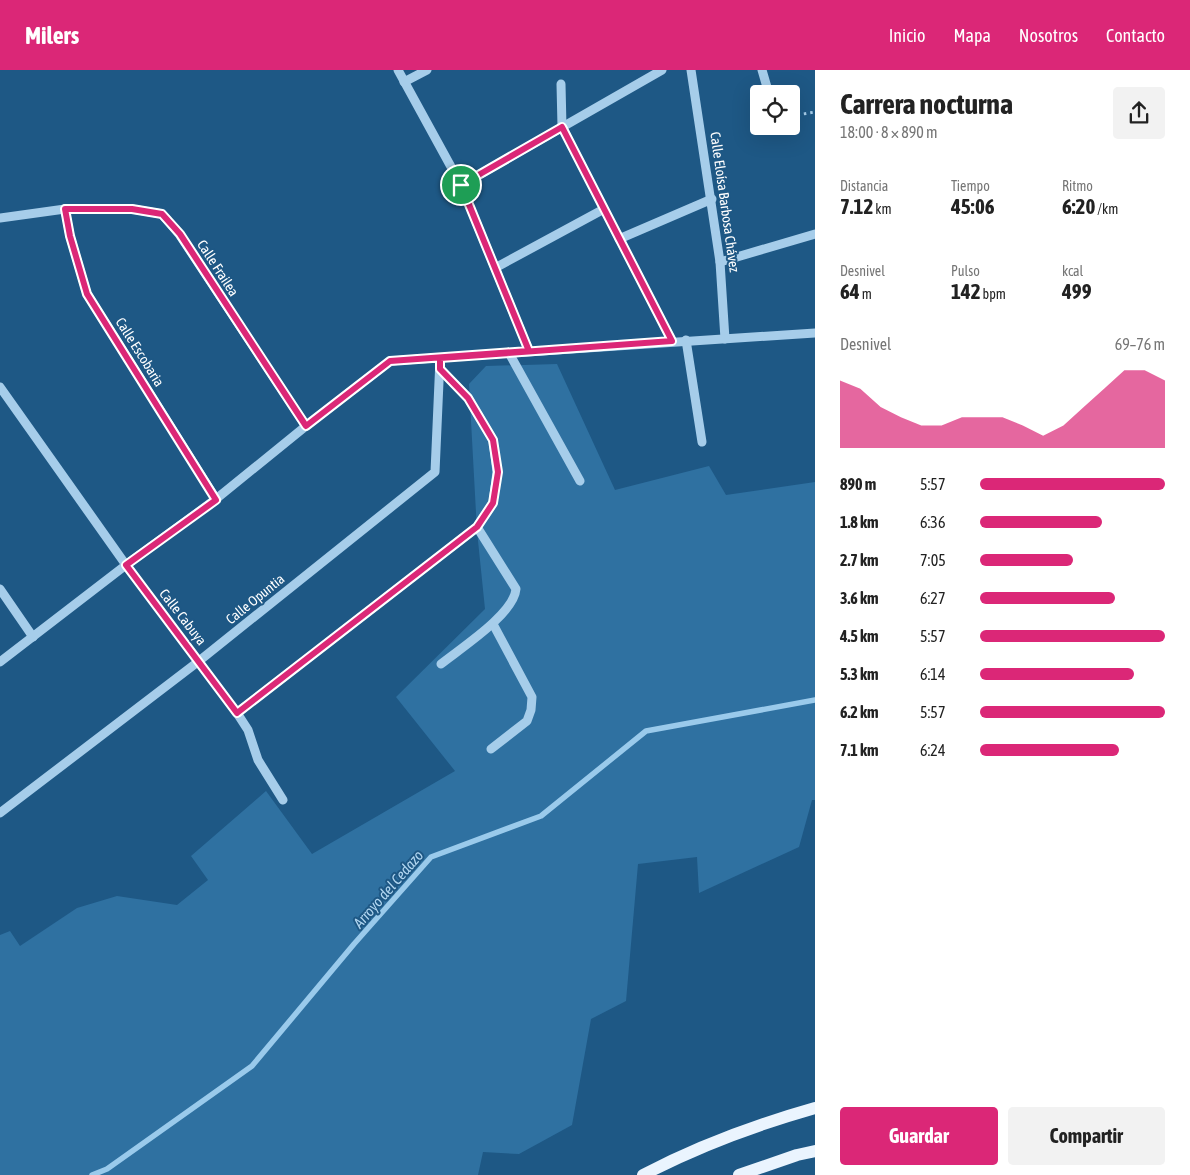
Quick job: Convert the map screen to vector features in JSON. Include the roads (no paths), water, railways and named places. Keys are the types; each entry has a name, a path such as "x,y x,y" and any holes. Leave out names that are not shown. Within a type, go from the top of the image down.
{"main road":[{"path":"643,1175 696,1148 767,1122 815,1108"},
{"path":"739,1175 797,1154 815,1150"}],"street":[{"path":"398,70 461,185 529,351"},
{"path":"404,82 427,70"},
{"path":"461,185 662,70"},
{"name":"Calle Eloísa Barbosa Chávez","path":"691,70 712,199 720,262 726,339"},
{"path":"762,70 766,85"},
{"path":"561,84 562,127 672,341"},
{"path":"619,239 712,199"},
{"name":"Calle Frailea","path":"0,218 65,209 132,209 162,214 180,234 306,426"},
{"name":"Calle Escobaria","path":"65,209 70,236 87,294 216,500"},
{"path":"495,268 604,209"},
{"path":"720,262 815,234"},
{"path":"0,662 126,565 216,500 306,426 390,361 815,333"},
{"path":"686,340 702,442"},
{"path":"509,353 580,481"},
{"name":"Calle Opuntia","path":"1,810 199,661 435,472 440,358"},
{"path":"237,713 477,527 493,503 498,472 493,440 468,398 440,369"},
{"name":"Calle Cabuya","path":"0,387 126,565 237,713 248,730 258,760 283,800"},
{"path":"441,664 493,624 516,597 516,589 477,527"},
{"path":"0,589 33,637"},
{"path":"491,749 527,721 531,710 532,697 493,624"}],"waterway":[{"name":"Arroyo del Cedazo","path":"92,1175 107,1169 252,1066 354,944 431,857 541,816 646,731 815,700"}]}
